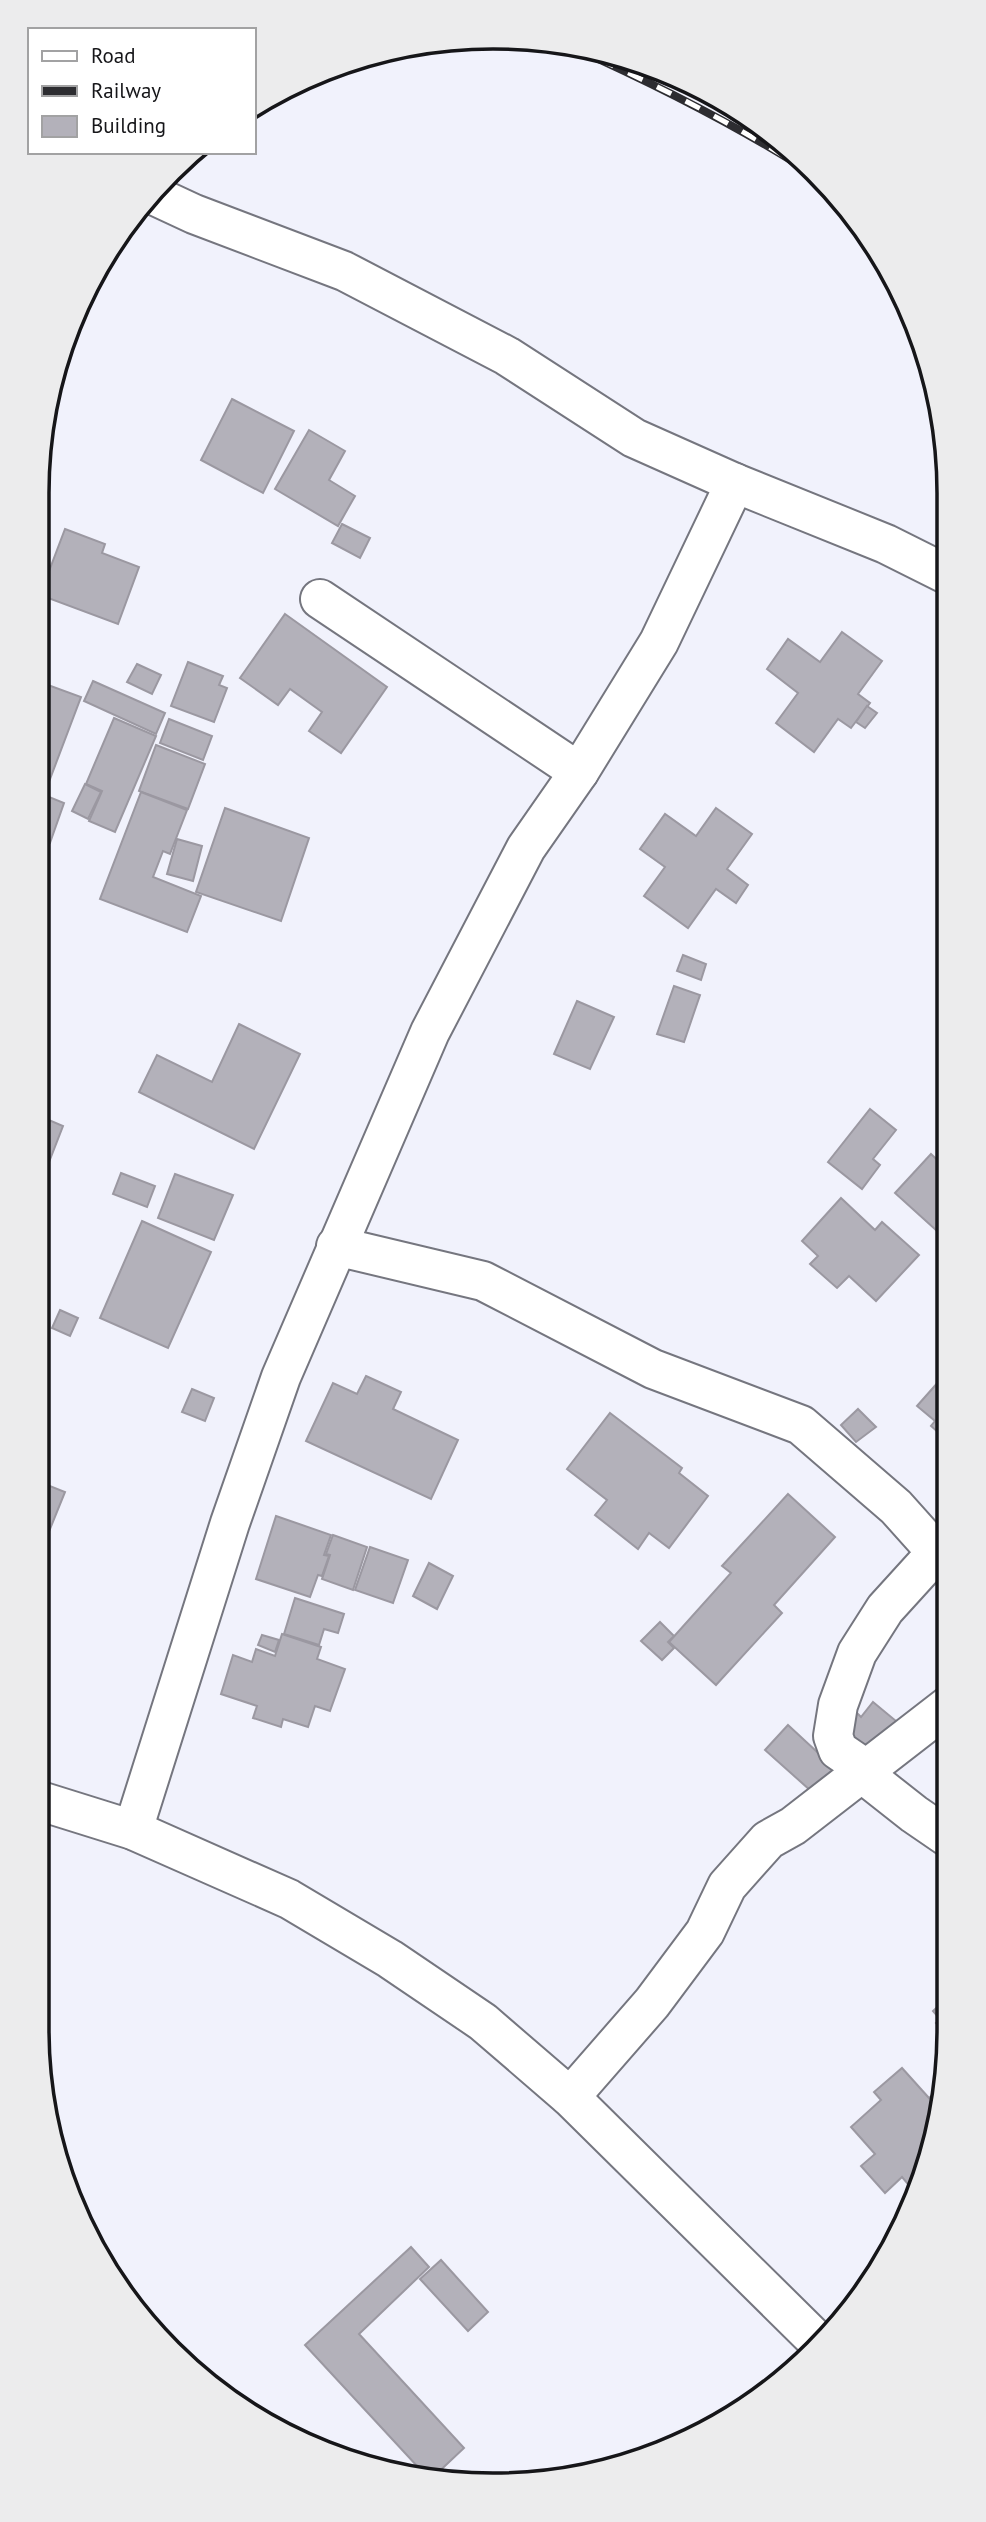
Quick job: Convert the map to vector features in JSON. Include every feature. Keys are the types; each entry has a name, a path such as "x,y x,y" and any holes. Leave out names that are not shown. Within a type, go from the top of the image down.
{"street":[{"path":"161,198 194,214 344,271 507,356 634,438 886,544 937,570"},
{"path":"133,1830 230,1523 281,1377 430,1032 526,848 579,772 659,642 735,482"},
{"path":"320,599 579,772"},
{"path":"337,1246 483,1281 653,1368 802,1425 896,1507 937,1554"},
{"path":"937,1564 885,1609 857,1653 838,1705 833,1736 838,1750 857,1763 862,1773 937,1830"},
{"path":"570,2097 652,2003 705,1932 727,1886 768,1840 793,1826 937,1714"},
{"path":"49,1804 133,1830 289,1899 390,1959 483,2022 570,2097 813,2337"}],"building":[{"path":"232,399 294,431 263,493 201,460"},
{"path":"309,430 345,451 329,480 355,496 338,526 275,489"},
{"path":"342,524 370,538 360,558 332,543"},
{"path":"65,529 105,544 102,553 139,567 118,624 49,598 49,571"},
{"path":"285,614 387,687 341,753 309,731 322,712 290,689 278,705 240,678"},
{"path":"842,632 882,661 858,694 870,703 851,728 838,719 814,752 776,723 798,693 767,669 788,639 820,662"},
{"path":"188,662 223,676 219,685 227,688 214,722 171,706"},
{"path":"137,664 161,675 152,694 127,682"},
{"path":"93,681 165,713 156,734 84,701"},
{"path":"49,685 81,697 49,782"},
{"path":"867,706 877,713 865,728 856,722"},
{"path":"114,718 156,736 115,832 89,821 102,791 86,784"},
{"path":"169,719 212,736 203,760 160,743"},
{"path":"156,745 205,764 188,809 139,791"},
{"path":"85,784 101,792 88,819 72,811"},
{"path":"141,792 187,810 170,854 163,851 153,877 201,896 187,932 100,899"},
{"path":"49,797 64,803 49,843"},
{"path":"225,808 309,838 281,921 196,892"},
{"path":"716,808 752,834 727,869 748,885 736,903 716,889 688,928 644,896 665,867 640,849 665,814 696,836"},
{"path":"177,839 202,846 193,881 167,874"},
{"path":"683,955 706,964 701,980 677,971"},
{"path":"674,986 700,995 684,1042 657,1034"},
{"path":"577,1001 614,1017 590,1069 554,1054"},
{"path":"239,1024 300,1054 254,1149 139,1092 157,1055 212,1082"},
{"path":"870,1109 896,1130 873,1159 880,1165 862,1189 828,1162"},
{"path":"49,1120 63,1126 49,1162"},
{"path":"931,1154 937,1160 937,1231 895,1193"},
{"path":"121,1173 155,1186 147,1207 113,1194"},
{"path":"175,1174 233,1195 214,1240 158,1218"},
{"path":"841,1198 875,1230 882,1222 919,1255 876,1301 849,1276 837,1288 810,1264 818,1256 802,1241"},
{"path":"142,1221 211,1252 168,1348 100,1318"},
{"path":"60,1310 78,1318 70,1336 52,1328"},
{"path":"366,1376 401,1392 393,1409 458,1440 431,1499 306,1441 333,1383 357,1394"},
{"path":"937,1383 937,1431 931,1426 935,1421 917,1406"},
{"path":"192,1389 214,1398 205,1421 182,1412"},
{"path":"858,1409 876,1427 856,1442 841,1425"},
{"path":"610,1413 682,1468 679,1473 708,1496 669,1548 649,1533 638,1549 595,1515 607,1500 567,1469"},
{"path":"49,1486 65,1492 49,1532"},
{"path":"788,1494 835,1537 774,1605 782,1613 716,1685 669,1642 731,1573 722,1566"},
{"path":"276,1516 331,1535 324,1555 329,1556 310,1597 256,1579"},
{"path":"333,1535 367,1547 353,1590 322,1579 330,1555 326,1554"},
{"path":"370,1547 408,1560 393,1603 355,1590"},
{"path":"429,1563 453,1576 437,1609 413,1596"},
{"path":"295,1598 344,1614 338,1633 324,1629 319,1645 284,1634"},
{"path":"660,1622 674,1636 668,1642 674,1648 662,1660 641,1641"},
{"path":"282,1634 321,1647 317,1659 345,1669 330,1711 315,1706 308,1727 283,1719 281,1727 253,1718 257,1706 221,1694 233,1655 252,1662 256,1649 275,1656"},
{"path":"262,1635 279,1640 275,1652 258,1645"},
{"path":"873,1702 896,1721 866,1756 836,1735 855,1711 861,1717"},
{"path":"788,1725 842,1775 820,1799 765,1750"},
{"path":"902,2068 929,2098 931,2096 922,2144 908,2185 902,2177 885,2193 861,2166 875,2154 851,2127 881,2100 874,2092"},
{"path":"411,2247 429,2267 359,2334 464,2448 441,2470 417,2466 305,2345"},
{"path":"441,2260 488,2312 468,2331 420,2279"}],"railway":[{"path":"611,65 700,108 778,153"}]}
